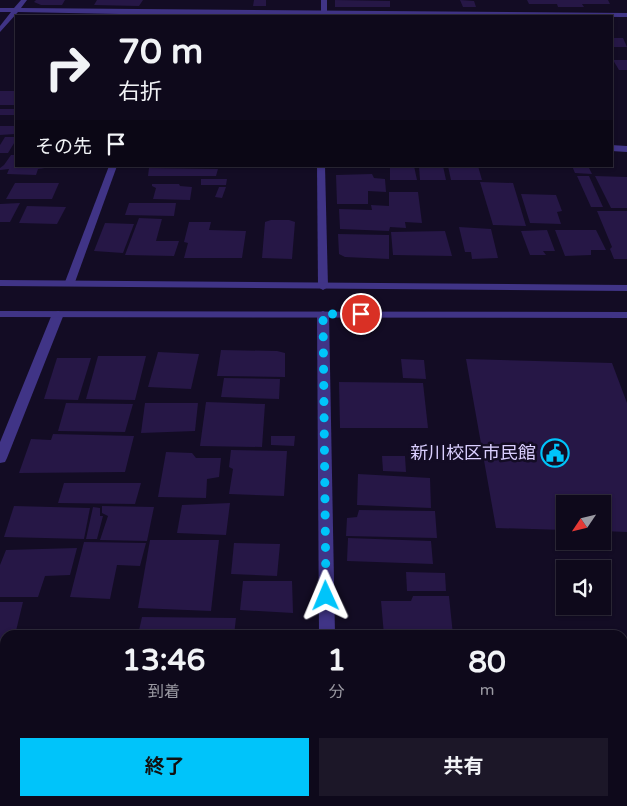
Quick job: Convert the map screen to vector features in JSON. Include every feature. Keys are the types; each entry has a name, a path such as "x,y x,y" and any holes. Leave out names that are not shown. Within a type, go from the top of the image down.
{"street":[{"path":"0,30 24,0"},
{"path":"0,10 168,15 324,15 324,0"},
{"path":"613,15 627,15"},
{"path":"613,148 627,149"},
{"path":"70,282 113,167"},
{"path":"321,167 323,287"},
{"path":"0,282 323,287 627,288"},
{"path":"0,314 627,315"},
{"path":"0,458 58,314"},
{"path":"323,314 327,630"}],"building":[{"path":"36,0 65,0 62,5 41,5 34,2"},
{"path":"97,0 143,0 139,6 94,5"},
{"path":"254,0 266,0 266,6 253,6"},
{"path":"335,0 390,1 390,7 335,7"},
{"path":"460,0 474,1 476,7 463,7"},
{"path":"527,0 608,0 610,4 582,4 584,7 558,7 557,4 529,4"},
{"path":"613,38 623,38 627,47 613,47"},
{"path":"613,60 627,60 627,70 619,70"},
{"path":"0,91 15,91 15,105 0,105"},
{"path":"0,109 15,109 15,115 0,115"},
{"path":"0,126 15,126 15,134 0,135"},
{"path":"5,137 15,137 15,142 8,153 0,153 0,145"},
{"path":"11,155 15,155 15,167 46,167 38,169 36,175 7,174 9,169 0,170"},
{"path":"390,167 414,167 417,180 390,180"},
{"path":"419,167 443,167 446,180 420,180"},
{"path":"448,167 478,167 482,180 451,180"},
{"path":"572,167 588,167 592,174 575,173"},
{"path":"149,168 218,169 216,176 148,176"},
{"path":"372,174 374,178 385,179 386,192 368,191 368,204 337,204 336,175"},
{"path":"577,176 589,176 603,207 591,207"},
{"path":"595,176 627,177 627,208 611,208"},
{"path":"201,179 227,179 226,185 201,185"},
{"path":"480,182 513,183 526,226 493,225"},
{"path":"15,183 59,183 52,199 6,199"},
{"path":"152,184 179,184 180,186 192,187 190,200 153,199 156,188"},
{"path":"219,187 226,187 222,198 215,197"},
{"path":"389,192 418,192 422,223 405,222 406,228 390,227 389,231 340,229 339,209 372,210 371,205 389,206"},
{"path":"521,194 556,195 562,211 557,212 561,224 530,223"},
{"path":"20,203 10,222 0,222 0,204"},
{"path":"129,203 176,203 174,216 125,215"},
{"path":"27,206 66,207 57,224 19,223"},
{"path":"597,211 627,211 627,259 614,259 610,249 612,247"},
{"path":"139,218 162,219 156,241 179,241 174,256 125,255"},
{"path":"271,220 295,222 292,259 262,258 265,222"},
{"path":"189,222 211,222 209,230 246,231 242,258 184,258 188,243 184,242"},
{"path":"105,223 134,224 123,253 94,251"},
{"path":"459,227 491,229 498,258 472,259 471,252 465,252"},
{"path":"547,230 555,251 543,251 546,255 530,255 521,231"},
{"path":"555,230 596,230 606,250 591,250 591,255 565,256"},
{"path":"445,231 452,256 393,255 391,232"},
{"path":"338,234 389,235 389,259 345,257 339,254"},
{"path":"221,350 277,351 285,353 285,377 217,376"},
{"path":"158,352 199,354 191,389 148,387"},
{"path":"98,356 146,356 135,400 86,399"},
{"path":"57,358 91,358 78,400 44,399"},
{"path":"401,359 424,360 426,379 403,378"},
{"name":"新川校区市民館","path":"466,359 612,363 627,403 627,532 611,531 611,495 556,495 556,530 496,528"},
{"path":"224,378 280,379 279,399 221,397"},
{"path":"339,382 423,383 428,428 340,428"},
{"path":"206,402 265,404 262,447 200,446"},
{"path":"66,403 133,404 125,432 58,431"},
{"path":"145,403 198,403 195,431 141,433"},
{"path":"53,434 134,436 125,472 19,473 31,439 51,440"},
{"path":"271,436 295,436 294,446 271,445"},
{"path":"231,450 287,451 284,496 229,494 233,469 229,467"},
{"path":"166,452 192,453 196,458 221,458 219,477 207,479 206,498 158,497"},
{"path":"382,456 405,456 406,472 383,471"},
{"path":"358,474 430,478 431,508 357,505"},
{"path":"64,483 141,483 135,504 58,503"},
{"path":"230,503 226,535 177,533 182,505"},
{"path":"14,506 90,508 84,539 4,537"},
{"path":"102,506 154,507 147,541 100,540 108,516 102,513"},
{"path":"93,507 100,508 100,516 103,516 97,539 86,539"},
{"path":"359,510 435,511 437,538 346,536 347,518 357,517"},
{"path":"348,538 431,541 433,564 347,561"},
{"path":"150,540 219,540 211,611 138,608"},
{"path":"84,542 146,543 140,566 117,565 110,599 70,597"},
{"path":"234,543 280,544 277,576 231,574"},
{"path":"77,548 70,575 45,576 38,597 0,597 0,565 6,550"},
{"path":"406,572 445,573 446,591 407,591"},
{"path":"243,581 292,581 293,613 240,610"},
{"path":"413,596 449,596 452,630 384,630 381,601 411,601"},
{"path":"0,602 23,602 16,630 0,630"},
{"path":"142,617 236,618 235,630 139,630"}],"place":[{"name":"新川校区市民館","path":"555,453"}],"route":[{"path":"326,596 323,314 361,314"}]}
